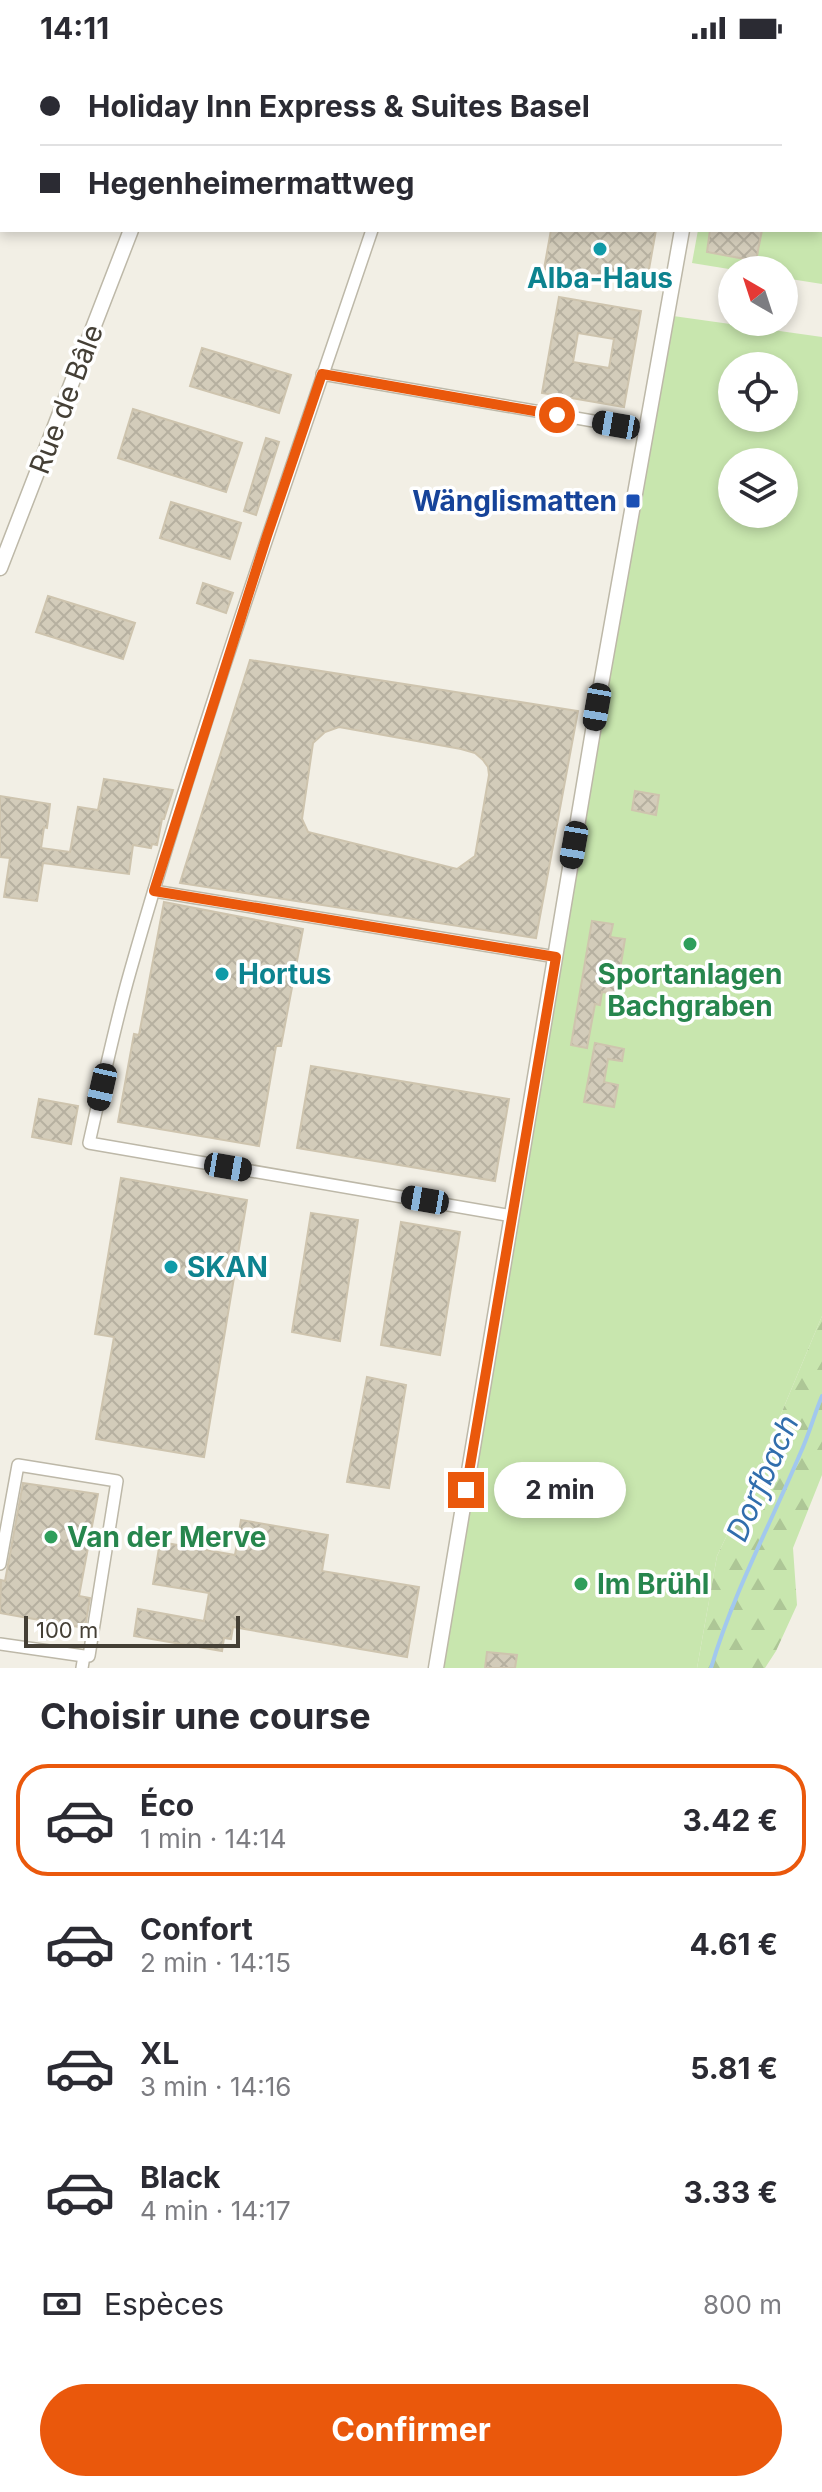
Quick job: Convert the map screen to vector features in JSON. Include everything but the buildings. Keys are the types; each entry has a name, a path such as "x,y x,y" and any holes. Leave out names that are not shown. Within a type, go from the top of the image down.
{"street":[{"name":"Rue de Bâle","path":"0,568 130,232"},
{"path":"371,232 267,536 154,891 129,975 89,1143 512,1216"},
{"path":"436,1668 645,430 682,232"},
{"path":"322,374 645,430"},
{"path":"154,891 556,957"},
{"path":"0,1564 18,1465 117,1481 89,1656"},
{"path":"0,1644 84,1656 82,1668"}],"green space":[{"path":"698,232 822,232 822,284 798,280 798,256 718,256 718,267 692,263"},
{"name":"Sportanlagen Bachgraben","path":"666,315 718,322 718,336 798,334 822,337 822,1316 752,1483 717,1556 697,1668 436,1668"},
{"path":"822,1316 822,1475 793,1548 797,1605 765,1668 697,1668 717,1556 752,1483"}],"waterway":[{"name":"Dorfbach","path":"711,1668 741,1586 803,1447 822,1396"}],"place":[{"name":"Alba-Haus","path":"600,249"},
{"name":"Wänglismatten","path":"633,501"},
{"name":"Sportanlagen Bachgraben","path":"690,944"},
{"name":"Hortus","path":"222,974"},
{"name":"SKAN","path":"171,1267"},
{"name":"Van der Merve","path":"51,1537"},
{"name":"Im Brühl","path":"581,1584"}],"route":[{"path":"466,1490 556,957 154,891 322,374 557,415"}]}
